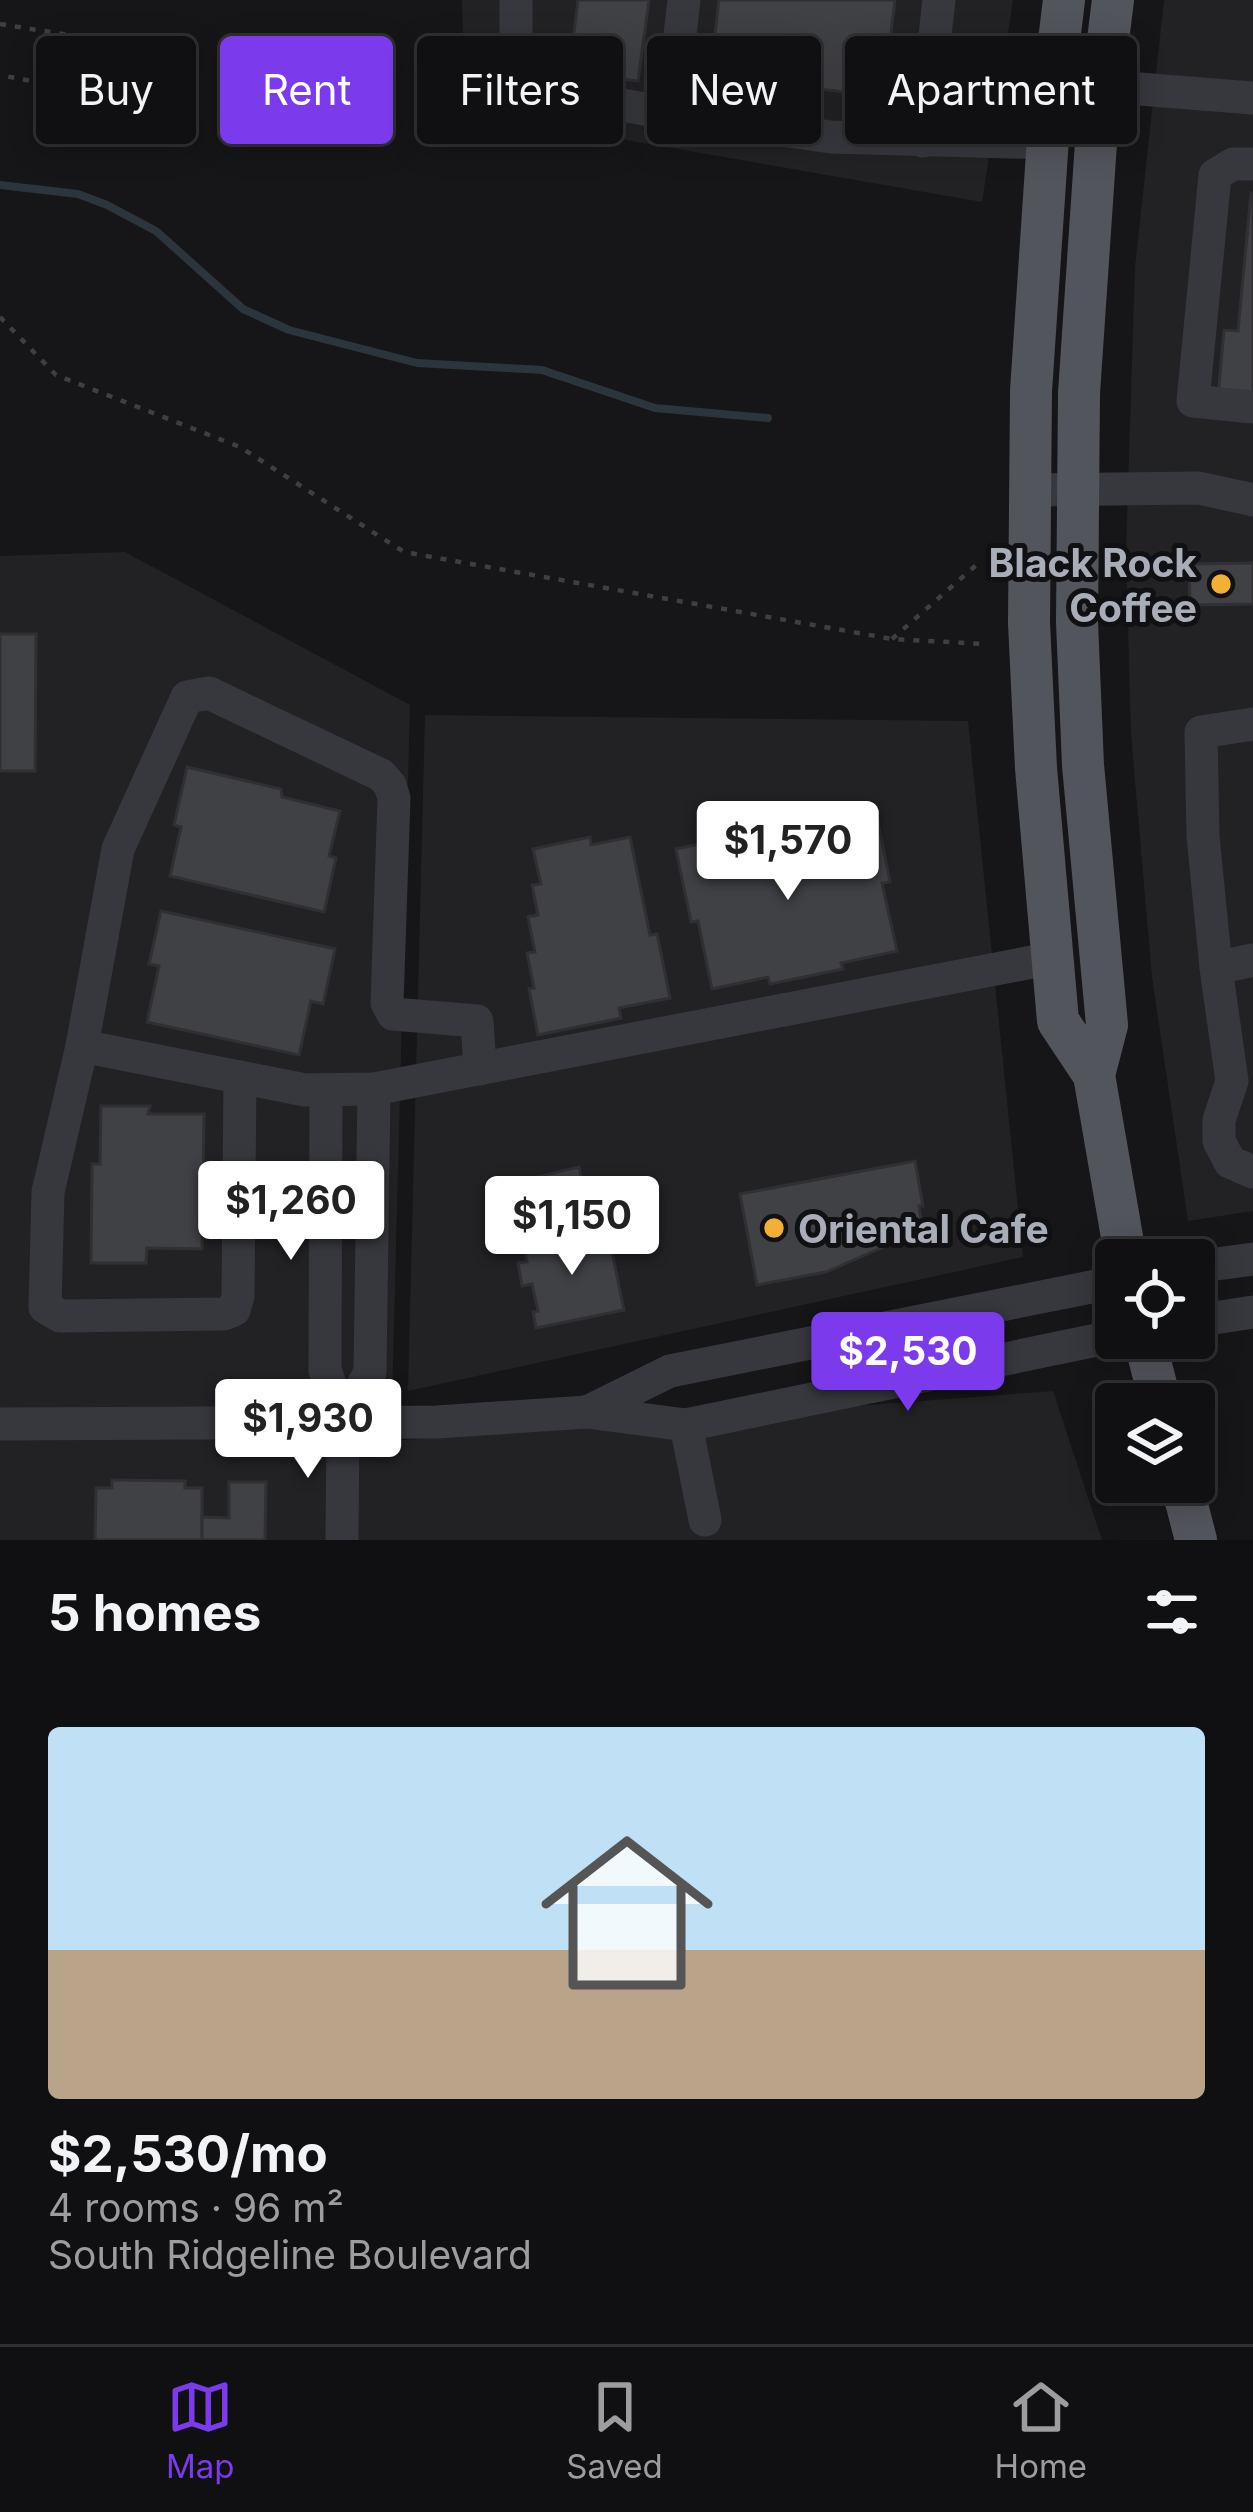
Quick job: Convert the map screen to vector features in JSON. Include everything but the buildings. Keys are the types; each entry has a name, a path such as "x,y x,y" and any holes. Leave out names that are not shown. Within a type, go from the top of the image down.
{"main road":[{"path":"1060,36 1064,0"},
{"path":"1108,36 1113,0"},
{"path":"1048,144 1031,391 1029,623 1035,750 1058,1021 1094,1075 1122,1239"},
{"path":"1094,1075 1107,1025 1083,765 1077,622 1079,393 1098,144"},
{"path":"1186,1503 1196,1540"}],"street":[{"path":"515,0 515,70 520,80 531,88 647,110"},
{"path":"680,36 684,0"},
{"path":"935,36 939,0"},
{"path":"1137,89 1253,98"},
{"path":"1253,164 1223,168 1215,176 1193,401 1253,407"},
{"path":"1030,490 1199,488 1253,500"},
{"path":"240,1077 238,1296 234,1310 224,1314 60,1316 45,1306 48,1192 82,1046 118,849 187,698 209,693 380,775 390,785 394,798 387,1003 393,1014 477,1021 479,1069"},
{"path":"1253,724 1201,732 1203,836 1232,1081 1219,1120 1219,1141 1230,1162 1253,1172"},
{"path":"82,1046 304,1090 374,1088 1053,958"},
{"path":"1216,968 1253,961"},
{"path":"343,1423 370,1372 374,1088"},
{"path":"326,1090 325,1370 343,1423 342,1540"},
{"path":"1215,1264 1253,1259"},
{"path":"586,1412 670,1371 1095,1286"},
{"path":"1215,1318 1253,1312"},
{"path":"0,1424 451,1422 586,1412 686,1425 1095,1340"},
{"path":"686,1425 710,1524"}],"path":[{"path":"0,24 157,49 178,64 169,94 145,103 0,75"},
{"path":"0,317 56,375 240,447 404,551 892,639 984,644"},
{"path":"892,639 982,560"}],"shaded area":[{"path":"462,0 1013,0 1007,36 845,36 845,144 991,144 982,202 649,144 821,144 821,36 647,36 647,144 623,140 623,36 463,36"},
{"path":"1164,0 1253,0 1253,1211 1188,1221 1152,977 1131,734 1126,551 1135,267"},
{"path":"125,552 410,705 391,1441 1053,1391 1102,1540 0,1540 0,556"},
{"path":"425,715 968,721 1023,1257 408,1391"}],"waterway":[{"path":"0,185 78,194 107,205 156,231 243,309 289,330 417,363 542,370 655,408 768,418"}],"place":[{"name":"Black Rock Coffee","path":"1221,584"},
{"name":"Oriental Cafe","path":"774,1228"}]}
